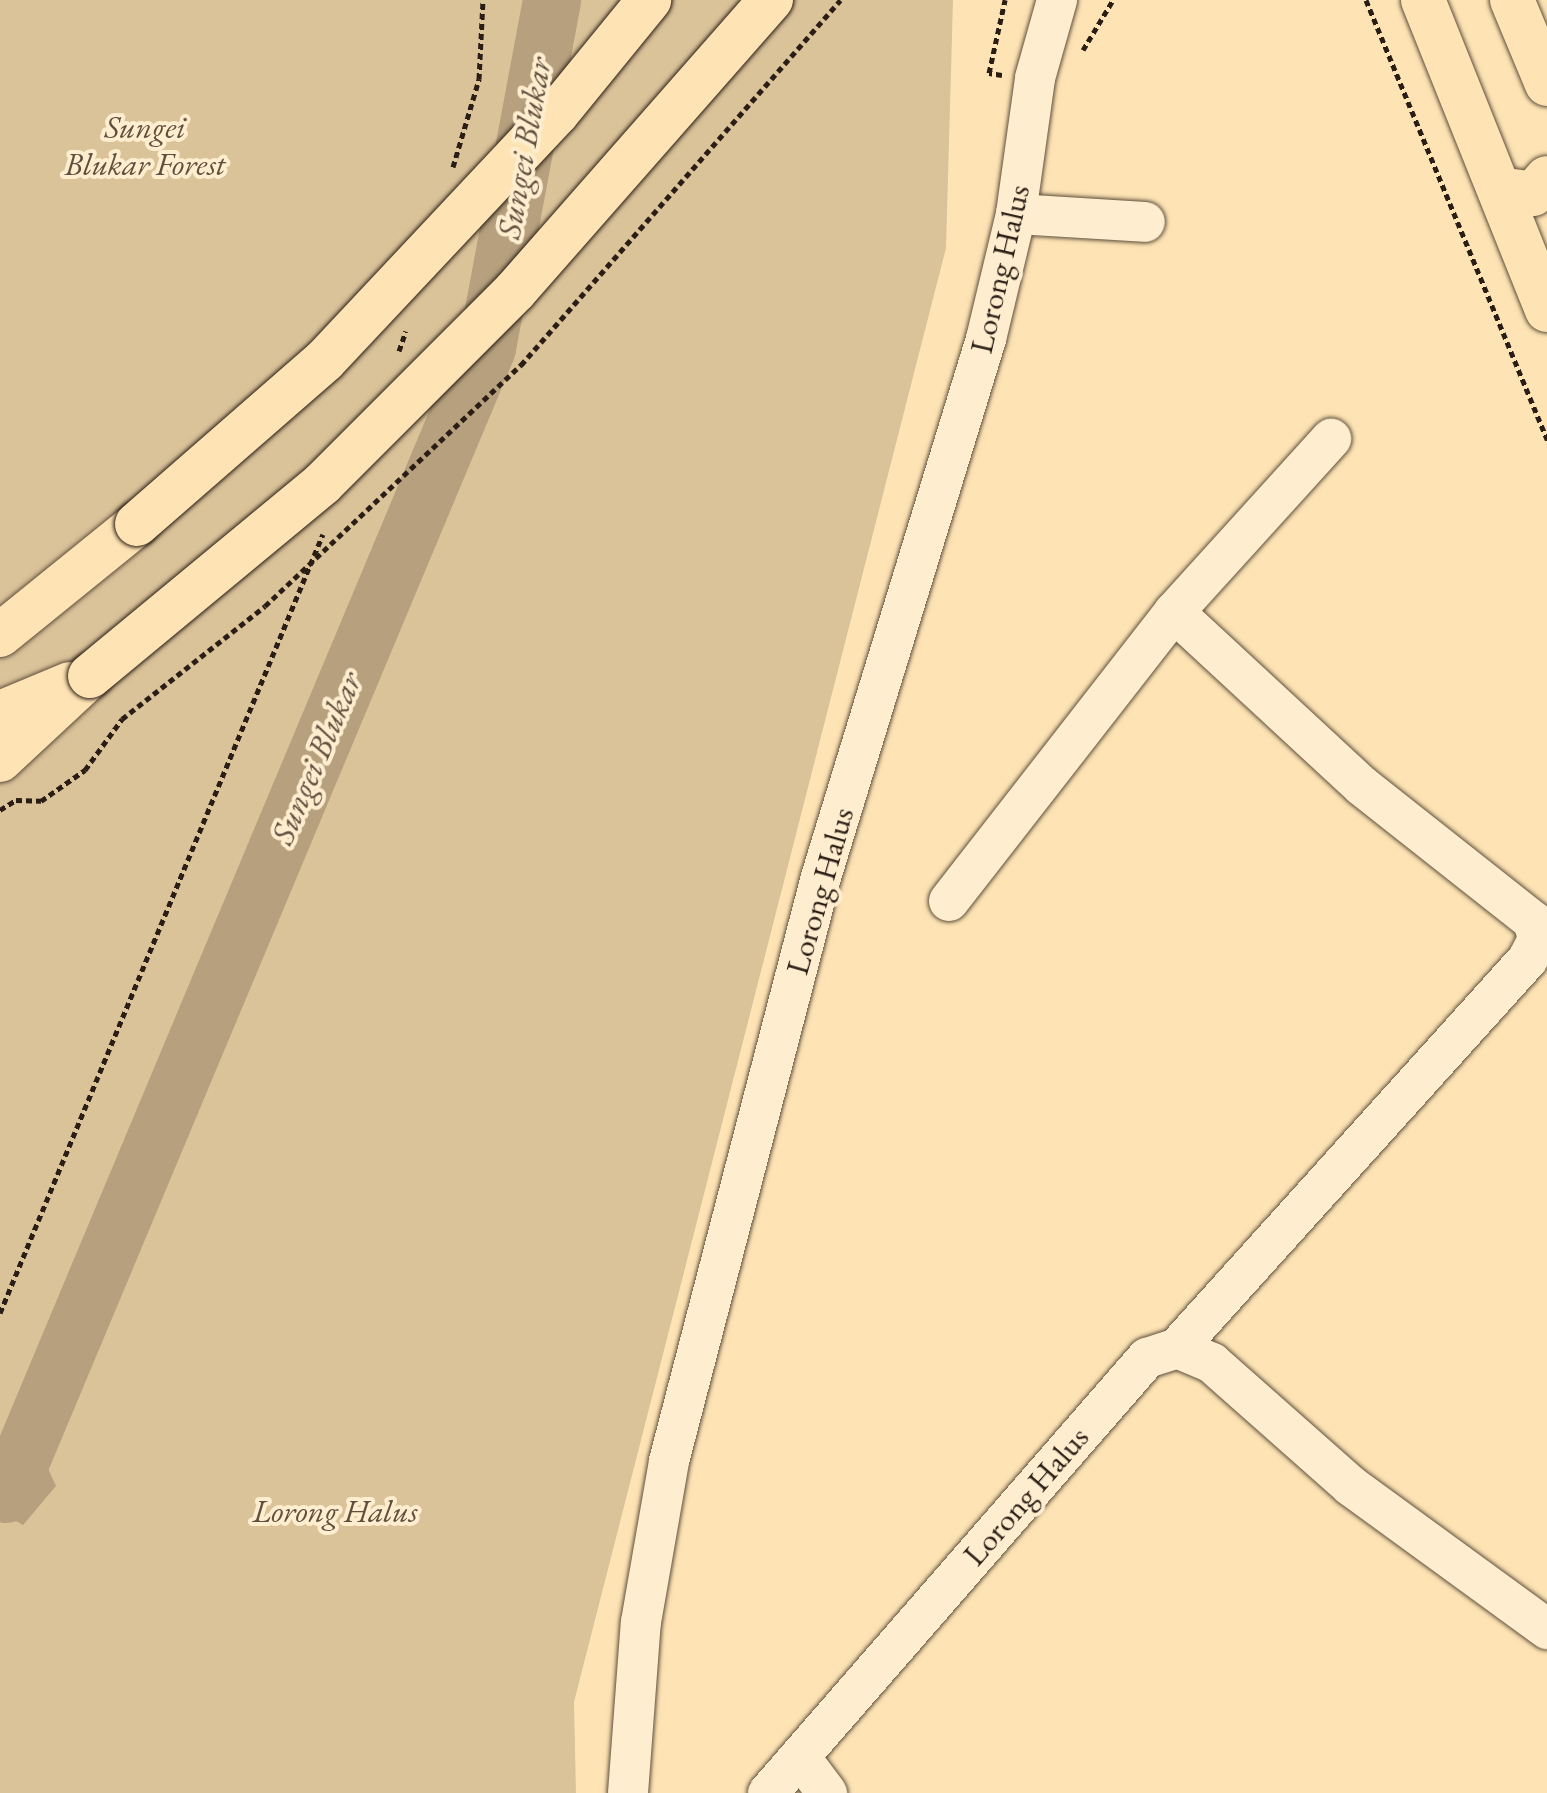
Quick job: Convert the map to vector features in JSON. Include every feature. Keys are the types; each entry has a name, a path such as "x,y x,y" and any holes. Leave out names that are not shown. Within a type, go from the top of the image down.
{"main road":[{"path":"0,635 137,524 325,360 557,113 649,0"},
{"path":"0,760 90,676 333,473 515,291 771,0"},
{"path":"1423,0 1547,310"},
{"path":"1512,0 1547,84"},
{"path":"1499,189 1533,194 1547,178"},
{"path":"0,713 90,676"}],"street":[{"name":"Lorong Halus","path":"628,1793 641,1622 669,1461 821,877 950,467 1016,214 1035,78 1057,0"},
{"path":"1016,214 1145,222"},
{"path":"949,901 1174,612 1331,439"},
{"path":"1174,612 1362,786 1533,921 1538,939 1528,959 1177,1348 1212,1363 1351,1486 1547,1629"},
{"name":"Lorong Halus","path":"768,1793 1147,1358 1177,1348"},
{"path":"800,1757 827,1793"}],"path":[{"path":"448,185 479,79 483,0"},
{"path":"0,810 16,800 41,801 85,770 122,719 265,606 521,365 840,0"},
{"path":"1366,0 1547,440"},
{"path":"393,365 409,321"},
{"path":"0,1313 327,522"}],"green space":[{"name":"Lorong Halus","path":"0,0 953,0 946,248 574,1702 576,1793 0,1793"}],"shaded area":[{"path":"31,1455 44,1460 56,1486 23,1525 0,1512 0,1465"}],"waterway":[{"name":"Sungei Blukar","path":"7,1494 487,348 552,0"}],"park label":[{"name":"Sungei Blukar Forest","path":"145,146"}]}
